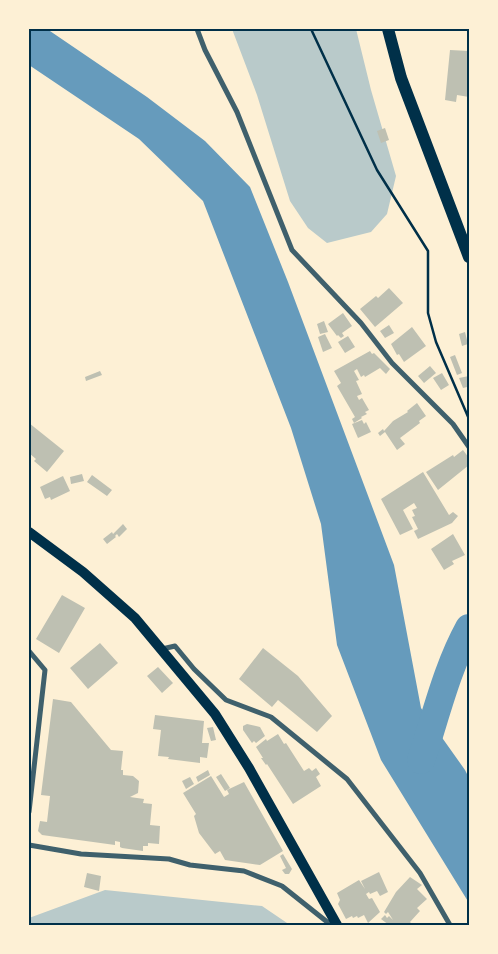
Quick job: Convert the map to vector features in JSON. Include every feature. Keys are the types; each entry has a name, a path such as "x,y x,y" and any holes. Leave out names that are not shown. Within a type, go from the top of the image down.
{"highway":[{"path":"388,29 401,78 469,257"}],"main road":[{"path":"29,532 83,572 135,618 191,684 227,731 337,925"}],"street":[{"path":"198,29 205,50 237,112 292,250 361,323 392,363 453,424 469,447"},
{"path":"162,650 175,646 194,669 226,700 271,717 347,779 420,873 450,925"},
{"path":"29,651 45,670 29,812"},
{"path":"29,845 81,854 169,859 190,865 244,871 282,886 331,925"}],"path":[{"path":"311,29 377,170 428,251 428,314 436,342 469,419"}],"shaded area":[{"path":"232,29 356,29 371,90 396,176 387,214 371,232 327,243 308,228 290,201 257,95"},
{"path":"105,890 262,906 290,925 29,925 29,918"}],"water":[{"path":"29,29 47,29 147,97 205,141 250,187 288,282 394,565 421,708 469,778 469,903 381,760 337,645 321,524 291,428 203,201 139,139 29,65"}],"building":[{"path":"450,50 469,51 469,97 457,95 456,102 445,100"},
{"path":"385,128 389,140 381,143 377,131"},
{"path":"389,288 403,303 375,327 360,309 376,296 378,298"},
{"path":"343,313 352,326 342,333 344,336 341,338 337,336 328,324"},
{"path":"324,321 328,332 320,334 317,324"},
{"path":"389,325 394,333 385,338 380,331"},
{"path":"412,327 426,346 404,362 399,354 397,355 391,344"},
{"path":"465,332 468,344 462,346 459,334"},
{"path":"325,334 332,348 323,352 318,337"},
{"path":"348,336 355,347 345,353 338,342"},
{"path":"370,351 390,369 386,374 380,368 365,377 364,375 361,377 357,369 354,371 359,380 356,381 362,394 357,396 359,400 362,398 369,410 365,412 367,414 354,423 352,419 355,417 337,386 341,383 334,371"},
{"path":"455,355 462,373 457,375 450,357"},
{"path":"430,366 436,373 424,383 418,376"},
{"path":"100,371 102,375 86,381 85,377"},
{"path":"442,373 449,385 441,390 433,378"},
{"path":"469,376 469,392 467,387 463,388 459,378"},
{"path":"417,403 426,416 400,438 405,444 397,450 385,432 380,436 378,433 383,429 384,431 393,421 408,412"},
{"path":"362,420 364,424 366,422 371,432 358,438 352,424"},
{"path":"29,423 64,451 47,472 34,461 36,459 29,453"},
{"path":"463,450 469,458 469,465 438,490 426,472"},
{"path":"423,472 449,515 453,512 458,516 452,523 418,539 414,531 418,529 412,517 415,516 412,510 417,508 414,503 403,510 413,529 400,535 381,499"},
{"path":"82,474 84,481 71,484 70,477"},
{"path":"92,475 112,490 107,496 87,482"},
{"path":"63,476 70,491 51,500 50,497 45,499 40,487"},
{"path":"123,524 127,529 119,537 117,534 107,544 103,539 112,532 113,534"},
{"path":"453,534 465,555 452,561 454,564 444,570 431,549"},
{"path":"62,595 85,608 59,653 36,639"},
{"path":"100,643 118,663 88,689 70,668"},
{"path":"263,648 298,676 332,716 317,732 278,700 272,707 239,679"},
{"path":"158,667 173,683 162,693 147,676"},
{"path":"53,699 71,702 111,750 123,751 121,770 123,770 123,775 133,776 139,781 138,793 130,797 144,799 143,803 152,804 150,825 160,826 159,844 148,843 148,846 143,846 143,851 122,848 120,847 120,842 115,841 115,845 42,835 38,831 40,821 47,822 50,796 41,795"},
{"path":"155,715 204,721 202,743 209,743 207,758 200,757 200,763 158,756 161,730 153,729"},
{"path":"247,724 260,727 265,736 256,743 254,741 252,743 243,730 243,726"},
{"path":"213,727 216,740 211,741 207,728"},
{"path":"278,734 304,771 309,768 312,771 316,768 320,774 316,777 321,786 293,804 261,758 263,758 256,747 266,739 267,741"},
{"path":"208,770 210,775 198,782 196,777"},
{"path":"221,774 230,788 225,791 216,777"},
{"path":"211,776 224,797 229,794 227,790 244,782 283,851 260,865 225,860 220,851 215,854 199,833 194,816 196,814 183,793"},
{"path":"190,777 194,784 186,789 182,781"},
{"path":"283,854 292,869 289,874 285,874 282,870 286,868 280,856"},
{"path":"379,872 388,892 380,896 377,891 366,894 369,899 372,898 380,912 368,923 364,915 358,918 357,916 353,918 352,916 346,919 338,904 340,900 337,893 359,880 365,889 361,881"},
{"path":"87,873 101,876 99,891 84,887"},
{"path":"410,877 422,885 417,889 427,899 417,908 420,911 410,922 413,925 389,925 381,919 385,915 393,920 388,912 386,914 384,912 396,892"}],"waterway":[{"path":"421,760 454,660 469,628"}]}
